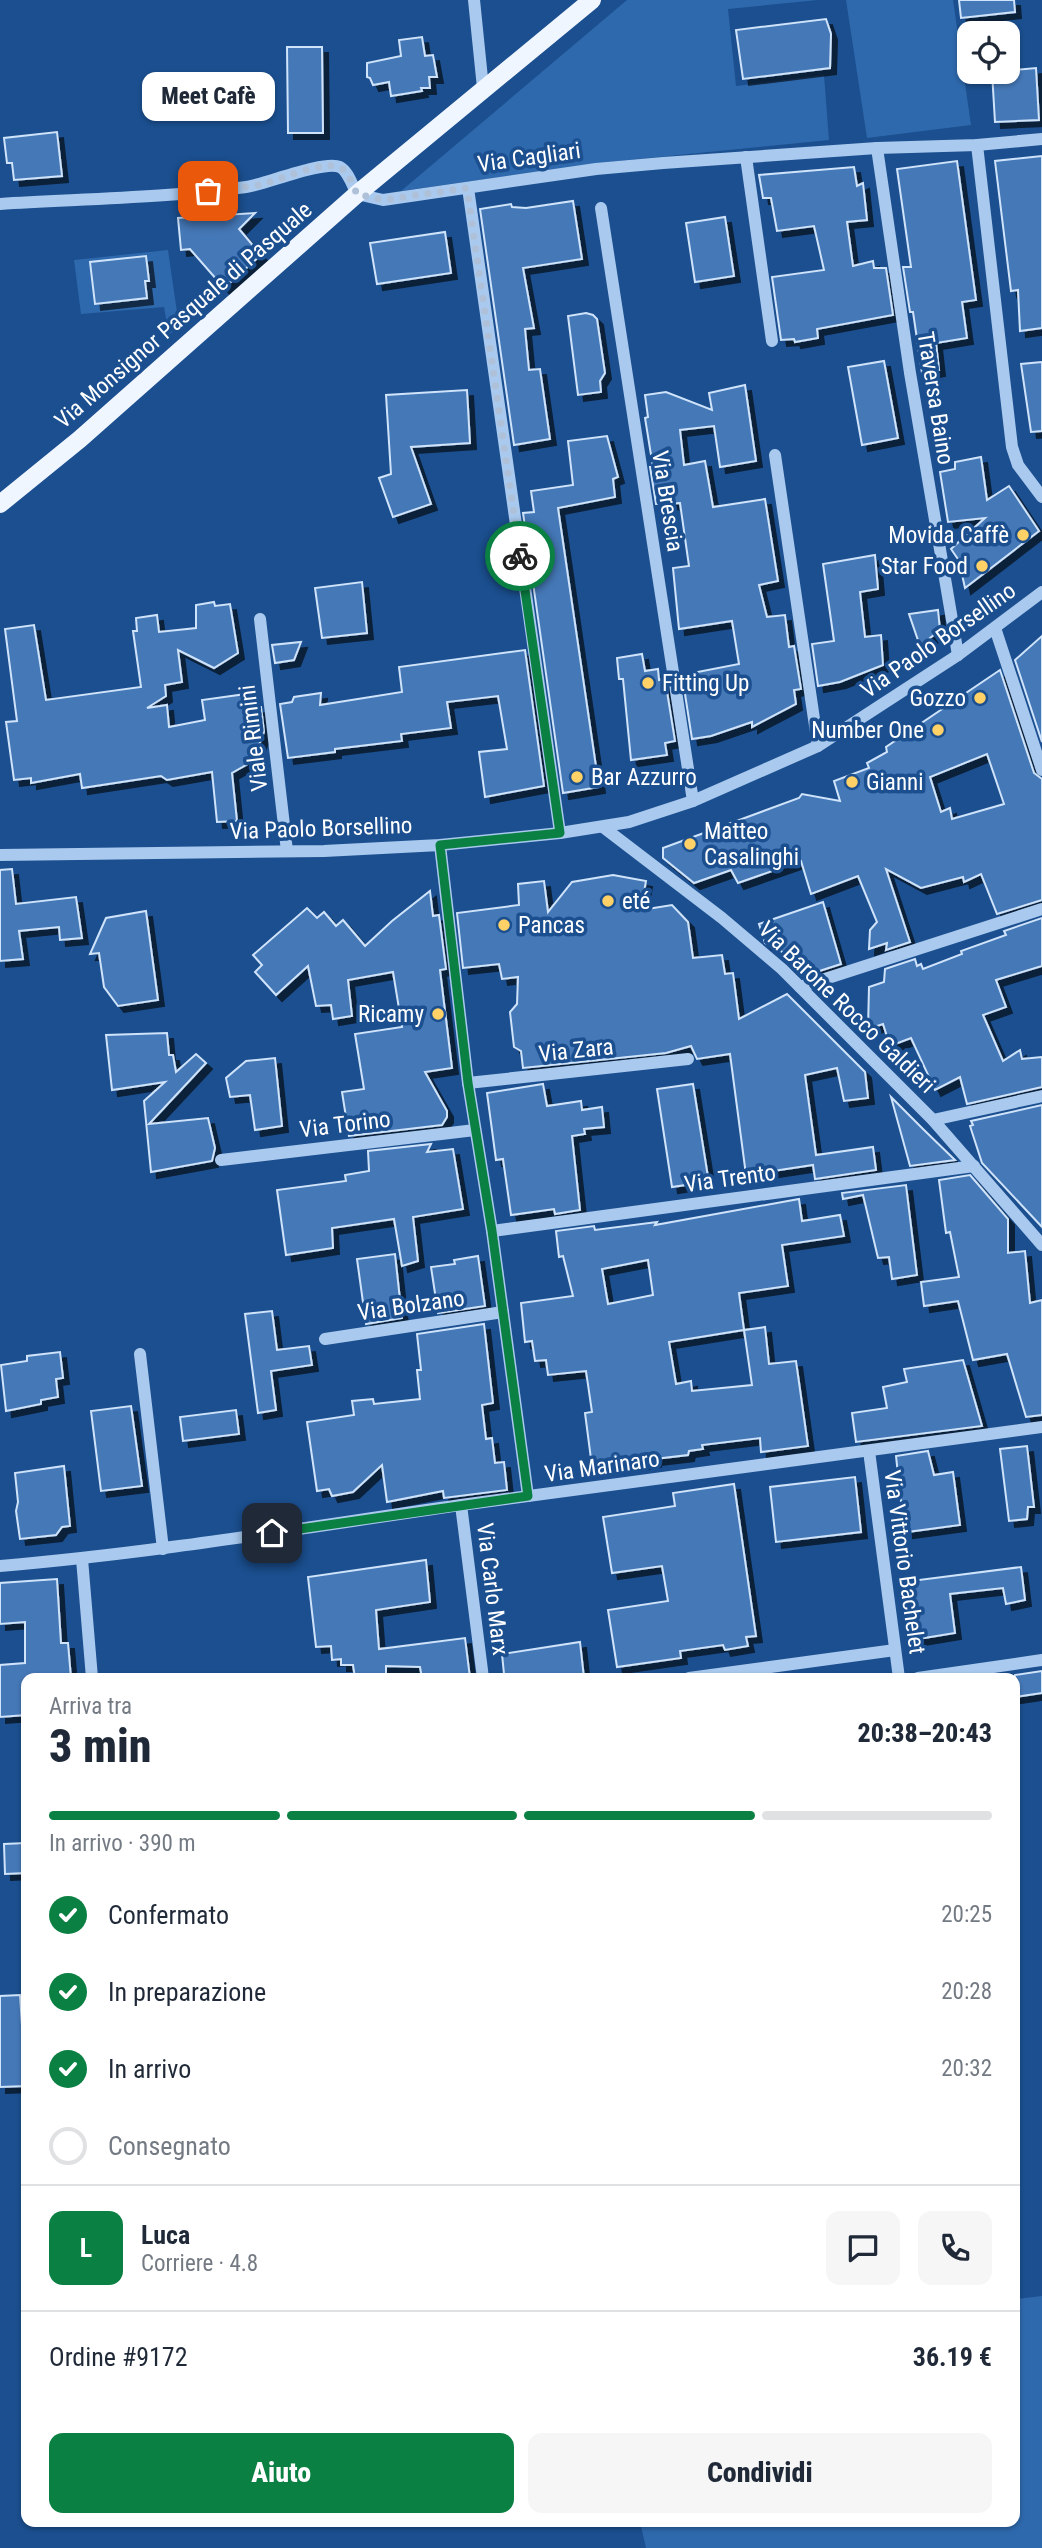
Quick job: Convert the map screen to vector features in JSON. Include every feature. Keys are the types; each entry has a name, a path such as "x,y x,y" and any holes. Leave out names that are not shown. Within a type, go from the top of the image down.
{"main road":[{"name":"Via Monsignor Pasquale di Pasquale","path":"0,504 60,456 357,194 592,0"}],"street":[{"path":"474,0 483,88"},
{"name":"Via Cagliari","path":"357,194 383,200 596,169 1042,139"},
{"path":"977,145 1012,447 1018,465 1042,497"},
{"name":"Traversa Baino","path":"877,148 910,373 958,654"},
{"path":"746,157 772,341"},
{"path":"0,204 248,187 309,169 333,166 344,171 357,194"},
{"path":"467,188 560,833"},
{"name":"Via Brescia","path":"601,208 693,801"},
{"path":"775,455 818,746"},
{"name":"Via Paolo Borsellino","path":"0,855 287,852 440,845 603,827 662,813 818,746 958,654 1042,592"},
{"name":"Viale Rimini","path":"260,619 287,852"},
{"path":"995,628 1042,770"},
{"name":"Via Barone Rocco Galdieri","path":"603,827 722,918 800,987 933,1119 1041,1241"},
{"path":"440,845 468,1083 492,1231 528,1496"},
{"path":"800,987 1042,909"},
{"name":"Via Zara","path":"468,1083 688,1059"},
{"path":"933,1119 1042,1096"},
{"name":"Via Torino","path":"221,1160 475,1130"},
{"name":"Via Trento","path":"492,1231 974,1166"},
{"name":"Via Bolzano","path":"325,1339 503,1312"},
{"path":"140,1354 163,1549"},
{"name":"Via Marinaro","path":"0,1566 163,1549 461,1505 1042,1427"},
{"name":"Via Vittorio Bachelet","path":"869,1451 898,1673"},
{"name":"Via Carlo Marx","path":"461,1505 482,1673"},
{"path":"82,1559 92,1673"},
{"path":"726,1673 895,1650"},
{"path":"952,1673 1042,1660"}],"shaded area":[{"path":"627,0 818,0 728,9 736,86 824,75 829,140 608,162 401,191"},
{"path":"846,0 953,0 957,28 957,84 965,84 971,125 867,138"},
{"path":"168,250 179,326 169,335 164,307 81,314 74,260"},
{"path":"1042,2296 1042,2548 646,2548 641,2527 1020,2527 1020,2298"}],"building":[{"path":"959,0 1014,0 1015,12 961,18"},
{"path":"826,19 831,34 830,68 743,79 736,30"},
{"path":"422,37 425,56 433,55 437,77 429,77 430,88 391,96 389,82 373,85 367,77 367,63 401,56 399,40"},
{"path":"287,47 322,47 323,133 288,133"},
{"path":"1036,68 1039,120 995,122 993,84 1020,84 1020,69"},
{"path":"57,132 62,176 14,180 12,163 7,163 4,138"},
{"path":"1042,156 1042,328 1020,331 1018,290 1011,291 995,161"},
{"path":"957,161 976,300 962,302 967,338 936,343 939,370 922,373 903,267 911,267 897,169"},
{"path":"854,167 857,186 863,183 867,220 847,222 853,266 873,261 874,268 886,268 893,315 817,329 818,338 795,342 794,339 781,340 772,277 824,270 814,226 777,231 771,198 763,198 759,175"},
{"path":"573,201 582,259 523,268 534,328 525,329 529,370 540,369 550,439 514,445 480,209 511,204 512,207 526,208"},
{"path":"255,213 239,229 261,255 224,288 190,249 181,250 178,218"},
{"path":"725,217 734,276 695,282 686,223"},
{"path":"445,232 451,273 377,284 370,243"},
{"path":"146,256 149,281 145,281 147,298 95,304 90,262"},
{"path":"586,313 597,319 605,373 600,381 601,392 578,395 568,316"},
{"path":"884,361 898,438 862,445 848,367"},
{"path":"1042,362 1042,431 1031,432 1021,364"},
{"path":"745,385 756,461 720,467 714,426 680,430 684,465 705,461 713,507 765,499 778,581 759,585 767,617 785,615 789,647 794,646 801,689 794,690 796,704 752,727 752,722 711,736 692,739 682,675 739,664 732,621 679,629 673,568 689,566 680,503 656,504 645,418 648,417 645,395 666,392 712,410 709,393"},
{"path":"467,390 470,443 411,447 431,504 393,517 379,478 391,474 386,395"},
{"path":"607,436 618,477 613,479 615,497 558,508 599,787 563,793 523,513 534,512 531,491 573,485 568,441"},
{"path":"981,457 987,500 1009,486 1039,531 965,588 962,565 951,549 985,518 948,522 940,472 955,469 955,462"},
{"path":"875,555 878,589 860,592 865,637 881,635 883,665 840,682 818,686 812,644 834,641 823,564"},
{"path":"362,582 367,633 322,638 315,588"},
{"path":"214,602 215,606 230,604 238,653 214,668 178,650 182,682 165,685 166,696 147,708 167,705 169,727 205,720 202,700 246,694 247,706 261,707 264,732 253,761 232,773 237,821 217,822 212,772 167,780 161,776 82,788 80,774 31,783 31,778 14,780 6,722 17,721 5,629 34,625 46,700 141,687 133,631 137,631 136,618 157,615 159,632 196,628 196,605"},
{"path":"938,610 940,630 920,646 909,614"},
{"path":"1042,636 1042,742 1015,660"},
{"path":"301,642 294,660 275,663 272,645"},
{"path":"525,650 544,786 485,797 479,752 507,749 498,696 447,702 451,728 401,734 402,741 288,758 280,704 292,702 294,697 321,693 320,705 402,692 399,667"},
{"path":"642,654 645,671 658,669 659,680 665,679 675,741 665,743 667,755 631,760 623,679 619,679 617,658"},
{"path":"1000,670 1034,773 1042,779 1042,900 997,914 981,874 964,882 963,877 921,888 886,869 910,942 886,950 887,943 869,949 870,930 877,922 858,876 811,894 801,861 738,883 731,870 694,883 663,858 663,848 799,798 802,794 840,801 834,781 869,768 867,763 887,752 886,747","holes":["987,754 1004,804 952,819 950,808 941,812 930,777"]},
{"path":"12,869 16,904 76,897 82,938 60,940 59,927 19,931 23,959 0,961 0,870"},
{"path":"613,875 646,881 641,910 672,905 688,922 693,958 722,955 725,974 733,973 739,1019 787,994 865,1072 868,1098 844,1101 837,1068 805,1075 816,1155 873,1147 876,1170 815,1179 813,1165 746,1175 730,1054 697,1059 691,1046 666,1053 523,1068 521,1051 514,1047 510,1012 517,1004 518,977 502,979 499,964 463,968 457,913 519,905 518,884 544,881 548,912 572,882"},
{"path":"430,891 433,916 439,915 446,969 440,970 452,1068 425,1072 447,1111 447,1117 442,1125 349,1136 342,1092 364,1089 355,1034 402,1027 393,972 348,980 352,1016 333,1019 331,1005 316,1006 308,966 276,995 255,972 262,965 253,955 307,908 317,918 324,912 336,926 343,920 365,946"},
{"path":"823,902 841,964 807,975 770,941 765,943 759,924"},
{"path":"146,911 158,1000 118,1006 104,987 99,953 90,954 106,918"},
{"path":"1042,918 1042,966 996,980 1006,1007 983,1015 1003,1061 1020,1050 1022,1059 1042,1057 1042,1087 967,1104 960,1077 935,1090 911,1038 890,1046 883,1024 868,1029 869,987 884,982 885,969 915,959 917,966 921,964 923,969 962,954 961,951 1006,935 1004,931"},
{"path":"167,1033 169,1055 173,1055 176,1072 196,1054 206,1063 149,1124 208,1118 215,1148 212,1161 151,1172 144,1101 165,1082 112,1090 106,1035"},
{"path":"275,1058 282,1126 255,1130 250,1095 230,1097 226,1078 246,1061"},
{"path":"543,1084 547,1106 581,1101 582,1110 602,1107 604,1127 584,1129 585,1134 572,1136 580,1210 555,1214 554,1209 511,1215 503,1159 496,1160 487,1093"},
{"path":"693,1084 708,1177 696,1179 692,1184 672,1187 657,1089"},
{"path":"891,1097 923,1129 955,1160 910,1166"},
{"path":"1042,1105 1042,1227 982,1163 970,1126 973,1125 971,1121"},
{"path":"431,1144 427,1152 453,1149 463,1209 413,1217 418,1261 402,1266 394,1219 332,1228 333,1248 286,1255 277,1190 346,1181 345,1175 369,1171 368,1151"},
{"path":"970,1175 1008,1219 1008,1253 1025,1251 1030,1303 1042,1300 1042,1415 1026,1417 1007,1354 973,1360 958,1301 924,1306 921,1282 959,1277 950,1232 946,1233 939,1180"},
{"path":"906,1185 917,1275 892,1279 889,1257 878,1258 863,1195 843,1199 842,1193"},
{"path":"799,1199 802,1221 840,1215 844,1236 782,1245 788,1286 739,1293 744,1330 765,1327 769,1364 796,1361 808,1446 761,1452 760,1438 702,1445 703,1449 689,1451 688,1455 637,1464 636,1457 599,1464 591,1459 585,1413 592,1412 586,1371 548,1375 546,1360 535,1361 532,1341 525,1342 521,1303 573,1296 563,1256 559,1257 556,1231 594,1226 595,1230 657,1222 655,1225","holes":["648,1260 653,1295 608,1304 602,1269","744,1330 752,1385 692,1391 691,1381 676,1384 669,1342"]},
{"path":"395,1254 402,1318 366,1324 357,1259"},
{"path":"478,1256 485,1306 438,1313 431,1267 455,1264 454,1260"},
{"path":"272,1311 277,1350 309,1346 312,1365 271,1371 276,1410 258,1413 245,1314"},
{"path":"484,1324 493,1403 482,1405 486,1439 492,1438 495,1463 504,1462 507,1490 444,1498 443,1491 387,1502 382,1465 353,1492 332,1496 329,1489 317,1491 307,1422 354,1415 352,1401 373,1399 374,1404 420,1399 417,1370 421,1370 417,1334"},
{"path":"60,1352 63,1378 56,1379 58,1397 41,1400 41,1404 6,1411 1,1365 27,1361 27,1356"},
{"path":"963,1360 982,1426 856,1442 852,1413 887,1408 883,1387 907,1382 904,1369"},
{"path":"131,1406 142,1486 101,1491 91,1411"},
{"path":"236,1410 239,1434 183,1441 180,1417"},
{"path":"1027,1446 1034,1507 1028,1507 1027,1519 1009,1521 1000,1449"},
{"path":"928,1451 934,1475 953,1472 960,1525 907,1532 906,1519 903,1520 896,1456"},
{"path":"64,1466 70,1526 62,1527 56,1535 20,1539 15,1473"},
{"path":"855,1477 861,1532 776,1542 770,1487"},
{"path":"734,1484 756,1636 746,1637 748,1646 725,1650 723,1645 680,1651 681,1658 617,1667 608,1610 668,1601 662,1566 612,1573 603,1517 675,1506 673,1493"},
{"path":"426,1560 430,1602 376,1610 379,1649 465,1638 469,1673 421,1673 420,1667 386,1666 386,1673 354,1673 353,1665 341,1665 341,1659 332,1660 331,1646 316,1647 308,1577"},
{"path":"1021,1567 1025,1600 1006,1604 1003,1588 950,1594 955,1633 912,1640 903,1582"},
{"path":"57,1579 61,1643 68,1643 71,1673 21,1673 21,1715 0,1717 0,1665 25,1663 25,1622 0,1624 0,1583"},
{"path":"580,1642 583,1673 504,1673 502,1654"},
{"path":"1042,1671 1042,1693 1020,1696 1020,1674"},
{"path":"21,1843 21,1873 5,1874 4,1844"},
{"path":"20,1995 21,2086 0,2087 0,1996"}],"way so far":[{"path":"208,191 248,187 309,169 333,166 344,171 357,194 383,200 467,188 520,556"}],"place":[{"name":"Meet Cafè","path":"208,191"},
{"name":"Movida Caffè","path":"1023,535"},
{"name":"Star Food","path":"982,566"},
{"name":"Fitting Up","path":"648,683"},
{"name":"Gozzo","path":"980,698"},
{"name":"Number One","path":"938,730"},
{"name":"Bar Azzurro","path":"577,777"},
{"name":"Gianni","path":"852,782"},
{"name":"Matteo Casalinghi","path":"690,844"},
{"name":"eté","path":"608,901"},
{"name":"Pancas","path":"504,925"},
{"name":"Ricamy","path":"438,1014"}],"route":[{"path":"272,1533 528,1496 492,1231 468,1083 440,845 560,833 520,556"}]}
